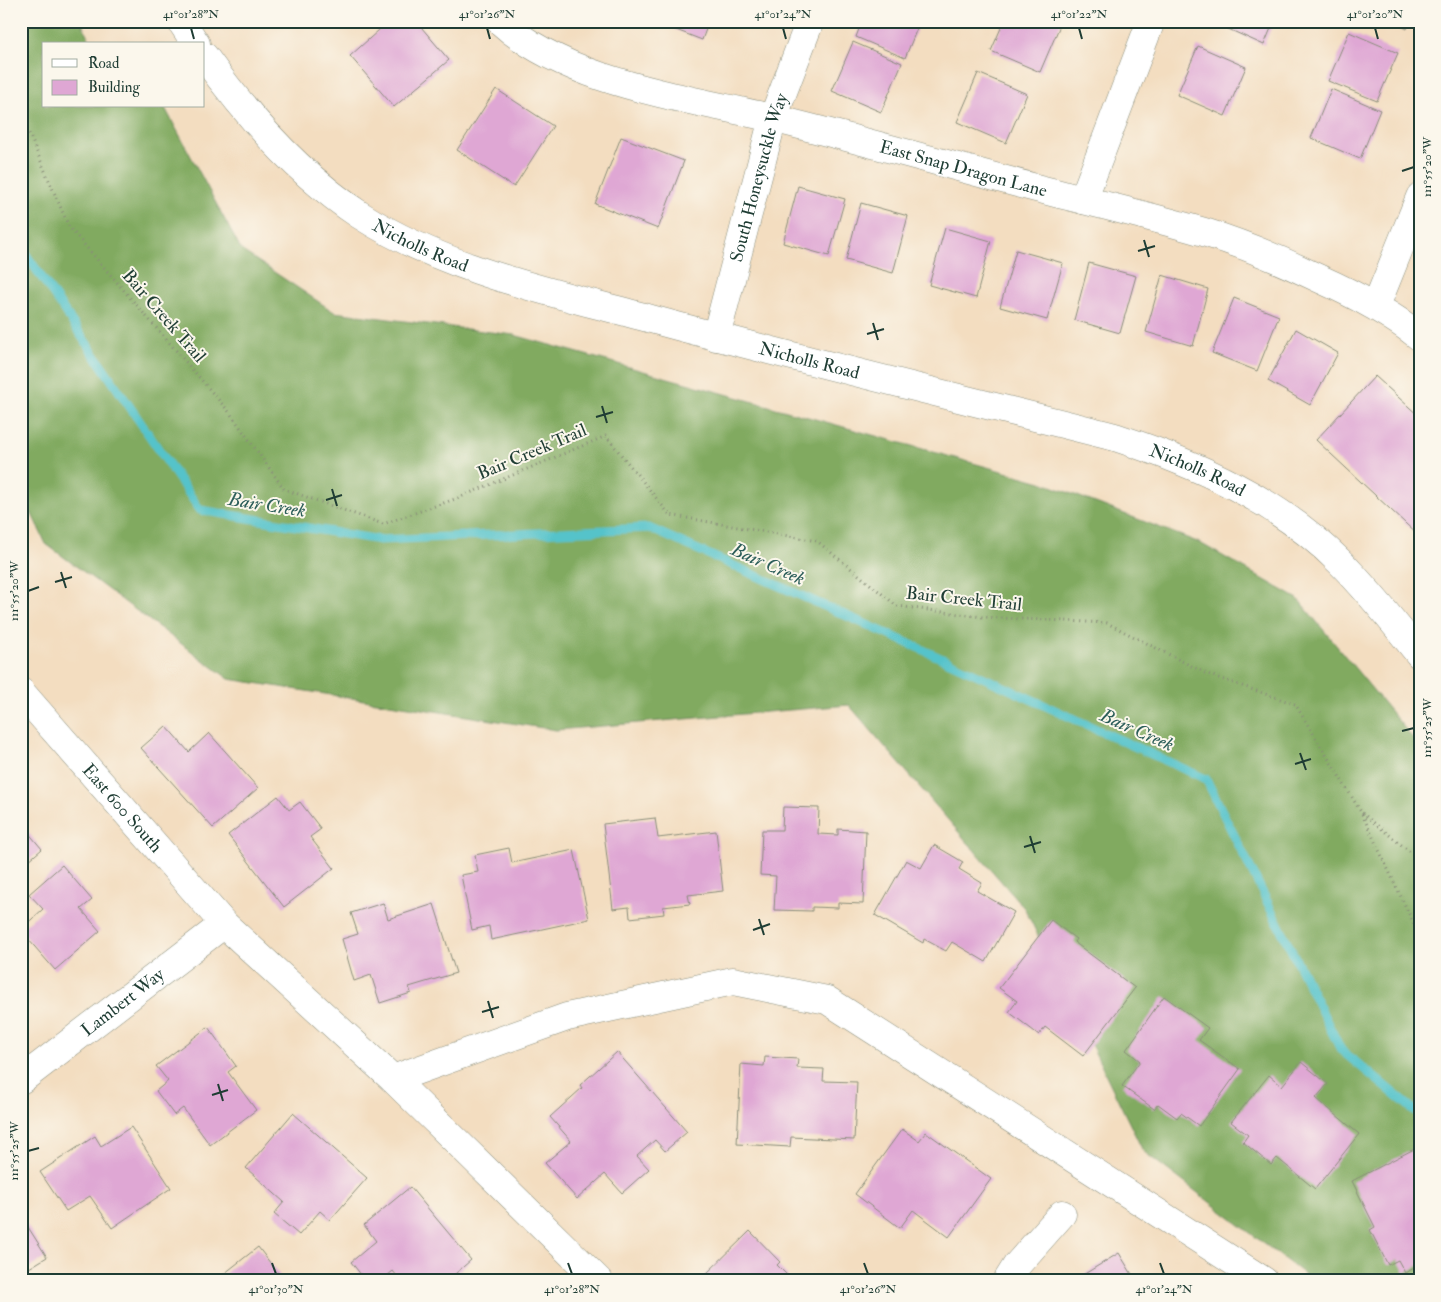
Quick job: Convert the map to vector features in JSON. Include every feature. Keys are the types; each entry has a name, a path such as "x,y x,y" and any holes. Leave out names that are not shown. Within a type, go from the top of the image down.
{"street":[{"path":"181,21 195,42"},
{"name":"East Snap Dragon Lane","path":"500,21 509,30 540,50 574,66 648,90 773,118 1205,232 1289,264 1376,306 1420,337"},
{"name":"South Honeysuckle Way","path":"716,337 773,118 810,21"},
{"path":"1083,200 1151,21"},
{"name":"Nicholls Road","path":"205,57 232,96 296,164 359,214 400,238 489,275 716,337 1115,437 1200,468 1275,509 1310,535 1339,560 1369,591 1420,655"},
{"path":"1376,306 1420,197"},
{"name":"East 600 South","path":"21,692 224,924 393,1079 599,1281"},
{"name":"Lambert Way","path":"21,1080 224,924"},
{"path":"393,1079 567,1017 733,981 827,1000 1264,1281"},
{"path":"1007,1281 1017,1265 1062,1214"}],"path":[{"name":"Bair Creek Trail","path":"21,115 69,226 230,413 284,489 383,524 458,498 606,436 670,515 817,541 897,606 983,617 1107,623 1207,674 1295,704 1361,812 1420,937"},
{"name":"Bair Creek Trail","path":"1361,812 1420,860"}],"green space":[{"path":"21,21 81,21 90,42 42,42 42,108 165,108 241,250 334,312 514,335 1041,482 1200,543 1298,599 1420,747 1420,1281 1313,1281 1143,1151 1025,909 849,705 556,730 229,679 46,544 21,491"}],"building":[{"path":"389,21 416,21 449,60 394,107 350,56"},
{"path":"653,21 709,21 702,40"},
{"path":"862,21 920,21 905,58 856,37"},
{"path":"1004,21 1056,21 1061,23 1040,72 991,51"},
{"path":"1216,21 1274,21 1264,45 1215,23"},
{"path":"1390,21 1411,21 1407,29"},
{"path":"1349,32 1398,53 1377,101 1328,81"},
{"path":"853,42 902,63 881,112 832,91"},
{"path":"1198,46 1246,67 1225,116 1177,95"},
{"path":"978,73 1027,94 1006,143 957,122"},
{"path":"496,89 553,126 514,187 457,150"},
{"path":"1331,89 1380,110 1360,159 1311,138"},
{"path":"621,137 684,161 658,229 595,204"},
{"path":"798,186 845,199 829,256 783,243"},
{"path":"861,203 908,216 893,273 846,260"},
{"path":"945,228 991,241 976,298 929,285"},
{"path":"1016,250 1063,263 1047,320 1000,307"},
{"path":"1089,263 1136,276 1120,333 1074,320"},
{"path":"1162,275 1208,289 1193,346 1146,332"},
{"path":"1234,298 1279,316 1257,371 1212,353"},
{"path":"1296,329 1338,353 1310,405 1268,381"},
{"path":"1375,376 1420,417 1420,537 1316,440"},
{"path":"166,726 189,752 209,733 258,788 213,828 141,748"},
{"path":"278,796 289,810 300,802 321,829 310,837 334,868 284,907 228,835"},
{"path":"783,807 819,808 818,834 838,835 838,829 866,831 863,904 838,903 838,908 812,907 812,911 774,910 776,876 760,875 762,830 782,830"},
{"path":"655,818 658,838 716,831 723,891 688,895 690,904 663,907 664,914 630,918 629,907 613,909 603,824"},
{"path":"21,824 42,849 21,867"},
{"path":"934,845 963,862 959,869 982,883 977,891 1014,912 986,962 952,942 946,951 924,939 923,943 875,915 906,860 921,868"},
{"path":"509,848 512,863 574,850 589,919 491,940 489,926 472,930 461,875 478,872 475,855"},
{"path":"62,865 92,900 81,909 100,931 55,970 21,929 43,909 29,894"},
{"path":"383,903 388,919 434,904 456,973 409,987 411,993 380,1003 371,975 354,981 342,939 358,934 351,913"},
{"path":"1051,920 1076,939 1074,942 1135,988 1083,1056 1045,1027 1039,1035 1009,1012 1017,1001 999,988"},
{"path":"1164,996 1208,1028 1199,1040 1240,1069 1199,1126 1181,1113 1177,1118 1158,1104 1154,1109 1122,1086 1140,1061 1126,1050"},
{"path":"208,1027 236,1066 228,1072 256,1110 210,1145 183,1108 174,1115 156,1091 168,1081 156,1066"},
{"path":"617,1052 687,1132 665,1151 655,1140 637,1156 649,1169 622,1193 605,1174 577,1199 545,1163 571,1141 550,1117 582,1088 580,1085"},
{"path":"765,1057 798,1059 797,1068 824,1069 823,1081 857,1082 854,1140 791,1137 790,1147 737,1144 741,1064 764,1066"},
{"path":"1301,1062 1328,1084 1316,1098 1359,1134 1315,1189 1277,1158 1271,1165 1243,1142 1248,1135 1231,1122 1269,1075 1282,1086"},
{"path":"293,1113 367,1178 330,1220 320,1211 299,1235 274,1214 284,1202 246,1168"},
{"path":"131,1127 171,1188 112,1228 90,1196 66,1211 40,1172 95,1136 101,1146"},
{"path":"902,1129 919,1141 926,1132 991,1179 949,1237 913,1210 900,1228 855,1194"},
{"path":"1420,1146 1420,1265 1405,1273 1398,1260 1388,1265 1370,1230 1375,1227 1352,1181"},
{"path":"410,1187 471,1260 447,1281 401,1281 393,1271 381,1281 366,1281 351,1262 376,1241 364,1225"},
{"path":"21,1216 47,1257 21,1273"},
{"path":"750,1231 780,1262 777,1265 788,1276 784,1281 702,1281 701,1279"},
{"path":"258,1247 284,1281 215,1281"},
{"path":"1119,1253 1136,1281 1073,1281"}],"waterway":[{"name":"Bair Creek","path":"21,247 200,510 380,540 649,528 1206,779 1341,1050 1420,1115"}]}
